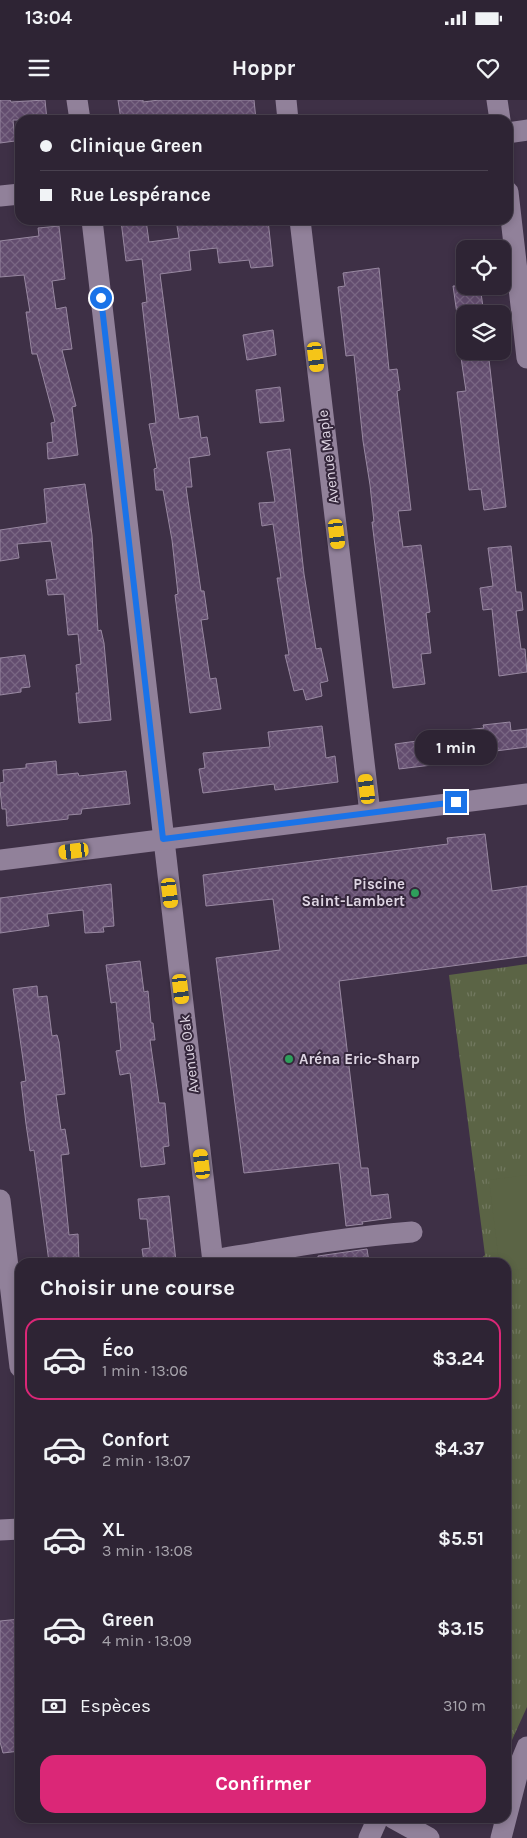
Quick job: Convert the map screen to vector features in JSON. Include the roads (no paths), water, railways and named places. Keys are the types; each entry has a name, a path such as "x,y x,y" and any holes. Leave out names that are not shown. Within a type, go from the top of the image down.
{"street":[{"path":"77,100 79,115"},
{"path":"286,100 288,115"},
{"path":"497,100 499,115"},
{"path":"513,132 527,130"},
{"path":"0,196 15,194"},
{"name":"Avenue Oak","path":"93,225 213,1258"},
{"name":"Avenue Maple","path":"301,225 370,813"},
{"path":"512,225 527,358"},
{"path":"0,860 527,794"},
{"path":"0,1200 15,1325"},
{"path":"226,1258 262,1250 288,1249 328,1241 412,1232"},
{"path":"0,1530 15,1529"},
{"path":"511,1799 520,1764 527,1747"},
{"path":"369,1838 376,1823"},
{"path":"402,1823 429,1838"},
{"path":"501,1838 505,1823"}],"place":[{"name":"Piscine Saint-Lambert","path":"415,893"},
{"name":"Aréna Eric-Sharp","path":"289,1059"}]}
